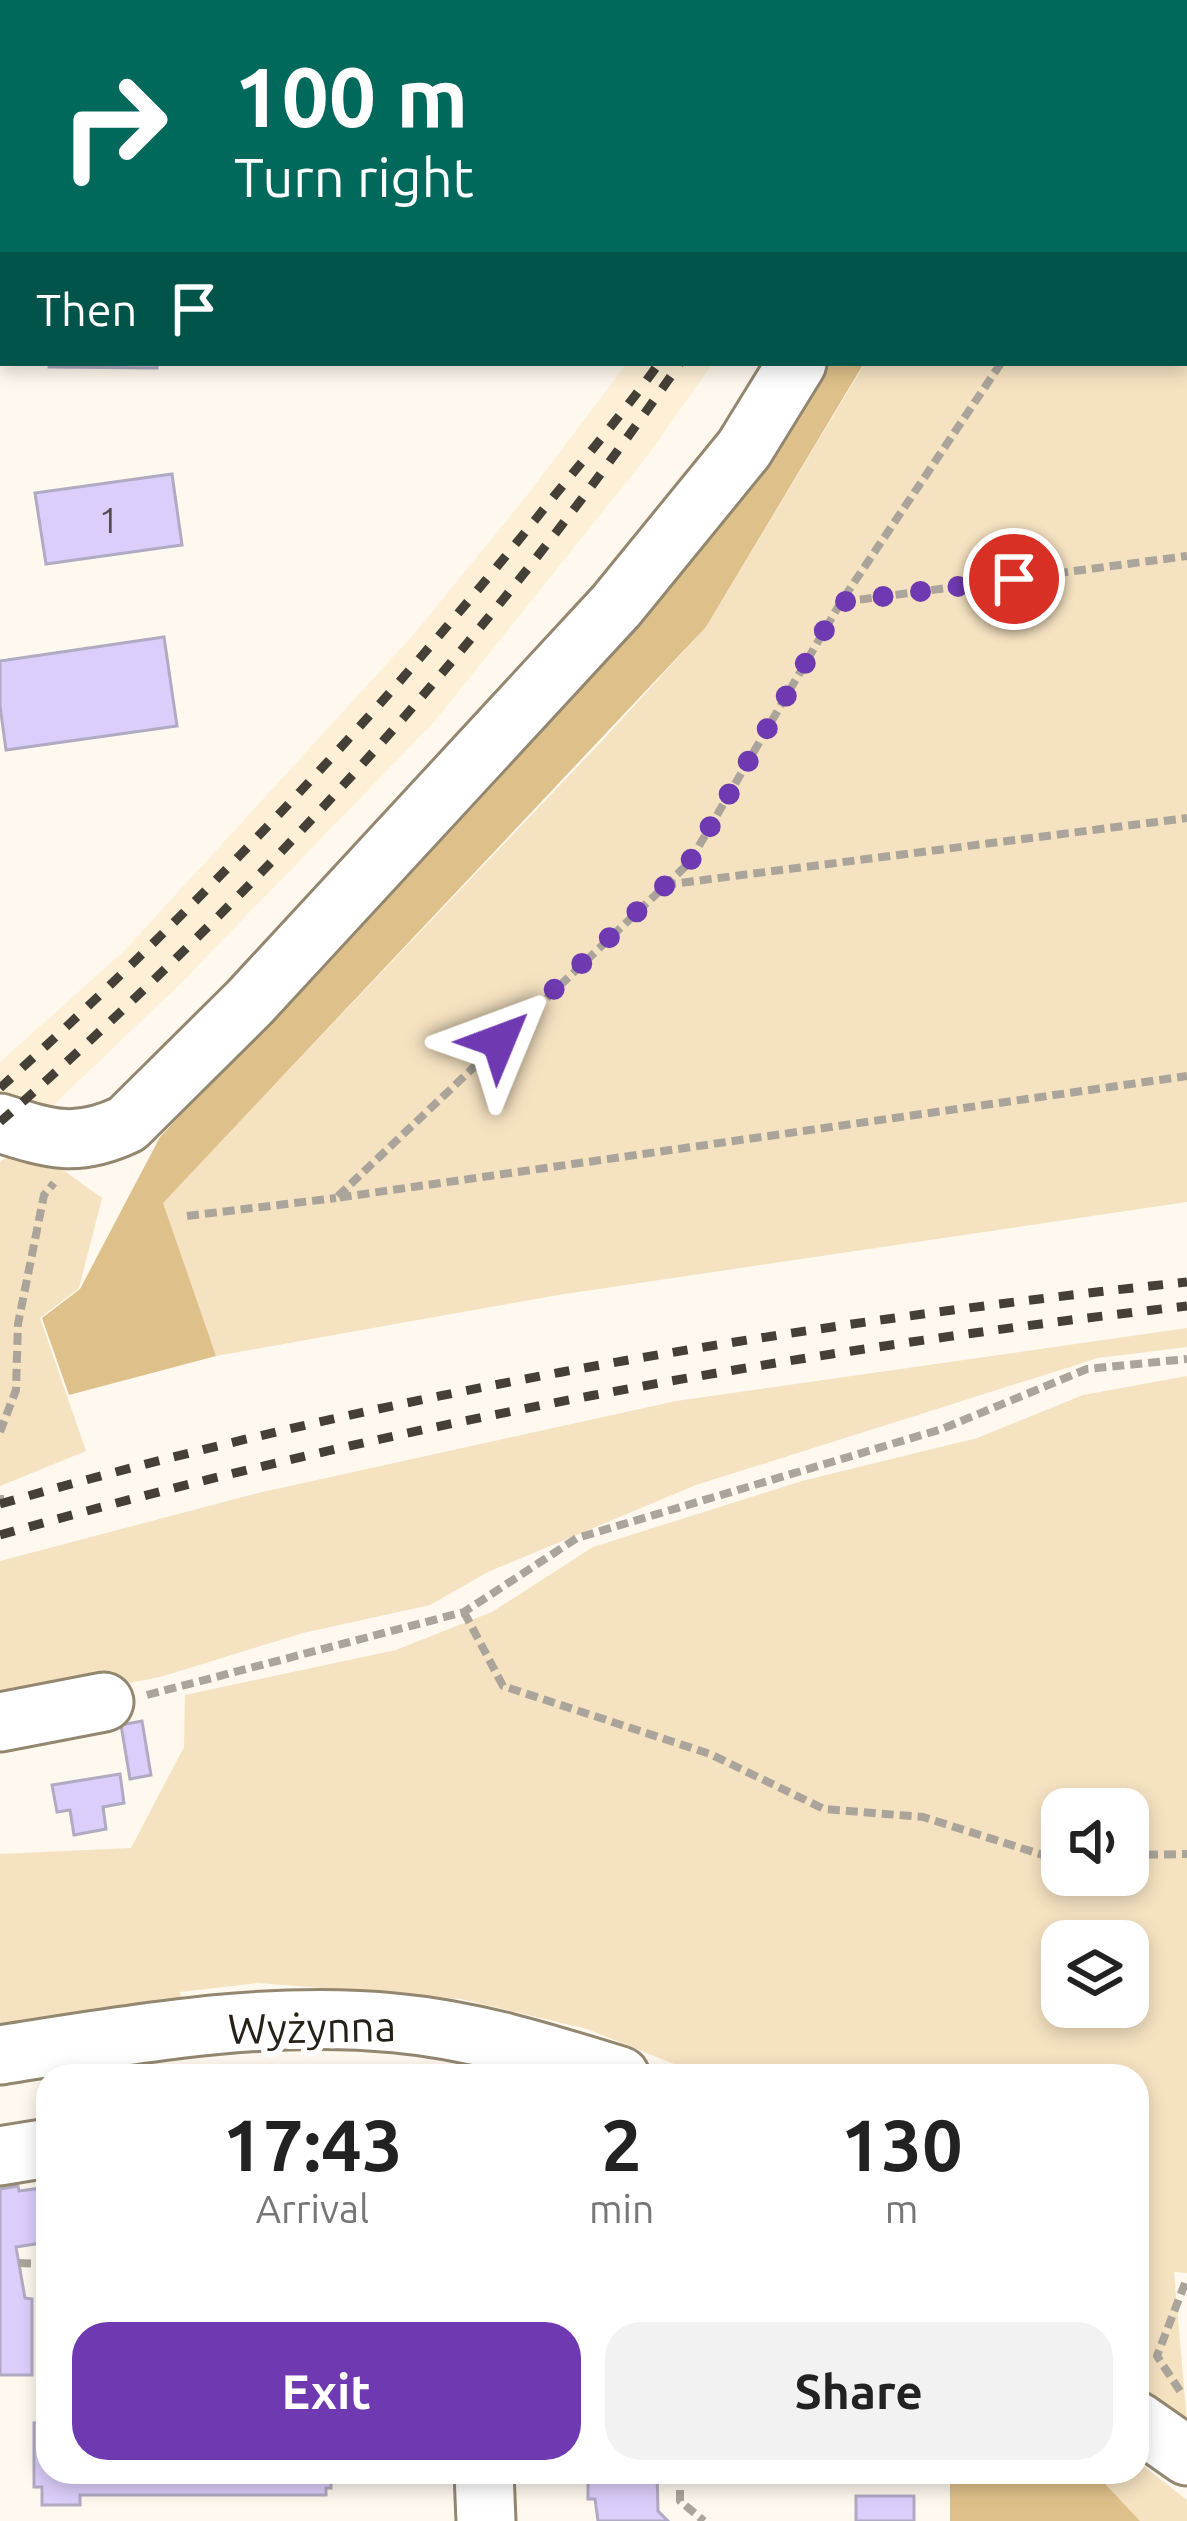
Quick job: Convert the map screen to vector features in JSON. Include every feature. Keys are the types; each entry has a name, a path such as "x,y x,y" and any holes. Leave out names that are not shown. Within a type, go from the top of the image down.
{"street":[{"path":"0,1124 65,1142 127,1124 235,1017 616,606 744,449 795,366"},
{"path":"0,1722 104,1702"},
{"name":"Wyżynna","path":"0,2055 172,2032 322,2019 396,2023 478,2055 539,2064"},
{"path":"0,2156 36,2150"},
{"path":"1149,2429 1187,2456"},
{"path":"484,2484 486,2521"}],"path":[{"path":"335,1198 689,863 841,602 999,366"},
{"path":"841,602 1187,556"},
{"path":"663,885 1187,818"},
{"path":"187,1216 1187,1076"},
{"path":"0,1432 16,1390 19,1324 44,1195 87,1138"},
{"path":"104,1702 171,1691 464,1612 577,1538 942,1429 1087,1369 1187,1359"},
{"path":"0,1495 0,1508"},
{"path":"464,1612 503,1686 710,1754 824,1809 923,1817 1041,1854"},
{"path":"1149,1855 1187,1854"},
{"path":"19,2263 36,2264"},
{"path":"1187,2278 1157,2356 1187,2402"},
{"path":"680,2484 680,2501 704,2521"}],"shaded area":[{"path":"625,366 711,366 645,459 434,722 178,986 42,1116 0,1100 0,1062 124,951 414,634"},
{"path":"811,366 862,366 706,627 163,1203 216,1356 69,1395 42,1318 80,1289 160,1137 376,903"},
{"path":"863,366 1187,366 1187,1202 558,1295 216,1356 162,1203 706,627"},
{"path":"25,1143 102,1198 79,1288 40,1318 86,1451 0,1486 0,1162"},
{"path":"1187,1328 1187,1347 1098,1358 696,1485 488,1572 430,1605 303,1633 160,1677 0,1708 0,1561 258,1493 676,1401"},
{"path":"1187,1376 1187,2273 1174,2272 1187,2422 1149,2393 1149,2064 674,2064 587,2029 461,1999 258,1983 180,1992 185,2022 0,2038 0,1854 131,1848 184,1747 185,1695 396,1650 492,1612 593,1547 802,1481 977,1438 1083,1395"},
{"path":"1149,2470 1187,2500 1187,2521 1140,2521 1105,2484 1149,2484"},
{"path":"950,2484 1105,2484 1140,2521 950,2521"}],"building":[{"path":"157,366 157,368 49,367"},
{"path":"172,474 182,545 46,564 35,493"},
{"path":"164,637 177,726 6,750 0,661"},
{"path":"142,1721 151,1775 130,1779 121,1725"},
{"path":"120,1774 124,1803 103,1807 106,1829 74,1835 70,1810 57,1812 52,1785"},
{"path":"0,2189 36,2189 36,2244 16,2247 25,2298 32,2299 32,2375 0,2375"},
{"path":"34,2423 36,2484 331,2484 331,2488 326,2488 326,2495 80,2495 80,2505 42,2505 42,2487 34,2487"},
{"path":"588,2484 657,2484 658,2511 668,2521 598,2521 595,2499 588,2499"},
{"path":"856,2496 914,2496 914,2521 856,2521"}],"railway":[{"path":"0,1088 142,954 345,743 473,596 657,366"},
{"path":"0,1122 187,948 363,763 528,568 678,366"},
{"path":"0,1504 293,1428 589,1367 887,1319 1187,1282"},
{"path":"0,1535 293,1459 589,1396 887,1346 1187,1306"}],"route":[{"path":"499,1041 689,863 841,602 1014,579"}]}
